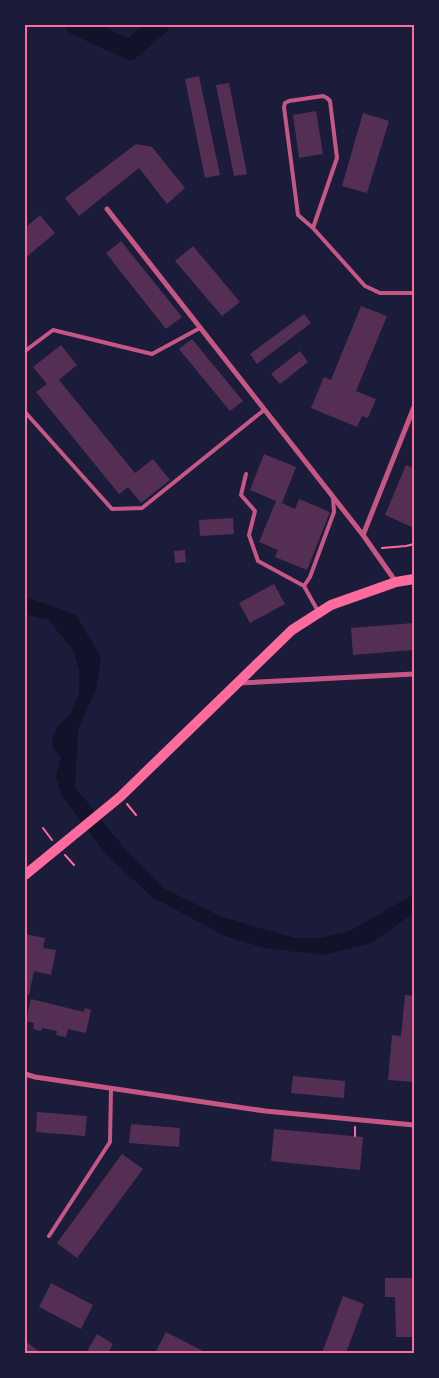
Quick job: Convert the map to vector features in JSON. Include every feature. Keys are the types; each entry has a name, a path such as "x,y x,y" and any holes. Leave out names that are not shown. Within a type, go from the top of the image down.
{"main road":[{"path":"25,875 120,797 292,630 331,605 396,582 414,579"}],"street":[{"path":"107,209 333,498 396,582"},
{"path":"362,536 414,407"},
{"path":"237,684 414,674"},
{"path":"25,1074 265,1111 414,1125"}],"lane":[{"path":"313,228 337,158 330,101 323,96 288,101 284,107 298,215 313,228 365,286 380,293 414,293"},
{"path":"25,351 53,330 152,354 200,328"},
{"path":"25,412 112,509 142,508 264,410"},
{"path":"246,474 241,496 255,511 249,535 258,560 304,586 319,613"},
{"path":"304,586 310,577 334,512 333,498"},
{"path":"49,1236 110,1142 111,1088"}],"path":[{"path":"372,550 414,545"},
{"path":"120,797 136,815"},
{"path":"43,828 58,847"}],"shaded area":[{"path":"25,597 75,614 101,657 96,689 78,730 75,787 125,849 163,888 222,917 295,938 320,938 350,931 414,894 414,913 371,943 323,955 264,948 225,936 152,897 105,853 62,796 56,777 61,757 53,748 52,740 57,728 72,711 79,694 79,670 73,649 48,620 25,614"}],"building":[{"path":"199,76 220,175 205,178 185,79"},
{"path":"229,83 247,174 234,176 216,85"},
{"path":"316,111 323,154 299,158 293,115"},
{"path":"363,113 389,121 367,193 342,186"},
{"path":"136,144 152,147 185,188 167,204 139,168 79,216 65,198"},
{"path":"40,215 55,233 25,258 25,228"},
{"path":"121,241 182,317 166,329 106,253"},
{"path":"193,246 240,302 222,316 175,261"},
{"path":"361,306 387,316 356,391 376,399 368,418 362,416 357,427 311,408 324,377 331,380"},
{"path":"304,314 311,323 257,364 250,354"},
{"path":"192,339 243,401 230,411 179,349"},
{"path":"61,345 77,365 59,380 135,473 153,459 170,480 141,503 128,487 119,494 36,392 47,384 33,367"},
{"path":"300,351 308,362 280,384 271,374"},
{"path":"264,454 296,467 282,503 295,509 299,499 330,512 307,570 275,557 278,550 259,542 276,501 250,490"},
{"path":"406,465 413,468 414,465 414,528 385,515"},
{"path":"233,518 234,534 200,536 199,520"},
{"path":"185,550 186,562 175,563 174,551"},
{"path":"274,584 285,604 250,623 239,603"},
{"path":"414,623 414,650 353,655 351,628"},
{"path":"25,934 45,938 43,948 56,950 51,975 34,971 29,995 25,994"},
{"path":"405,995 414,996 414,1082 388,1080 392,1035 401,1036"},
{"path":"31,999 84,1012 85,1008 91,1010 86,1033 68,1029 66,1037 56,1035 57,1031 42,1028 41,1031 33,1029 34,1023 26,1021"},
{"path":"293,1076 345,1081 344,1098 291,1093"},
{"path":"37,1112 87,1116 85,1136 36,1132"},
{"path":"131,1124 180,1128 179,1147 129,1143"},
{"path":"274,1129 363,1137 360,1170 271,1161"},
{"path":"122,1154 143,1169 77,1258 57,1243"},
{"path":"385,1278 414,1278 414,1337 396,1337 395,1297 385,1297"},
{"path":"51,1283 93,1305 81,1329 39,1307"},
{"path":"343,1296 364,1304 346,1353 322,1353"},
{"path":"166,1332 207,1353 155,1353"},
{"path":"97,1334 113,1344 108,1353 86,1353"},
{"path":"25,1341 41,1353 25,1353"}],"waterway":[{"path":"76,25 130,50 159,25"}]}
